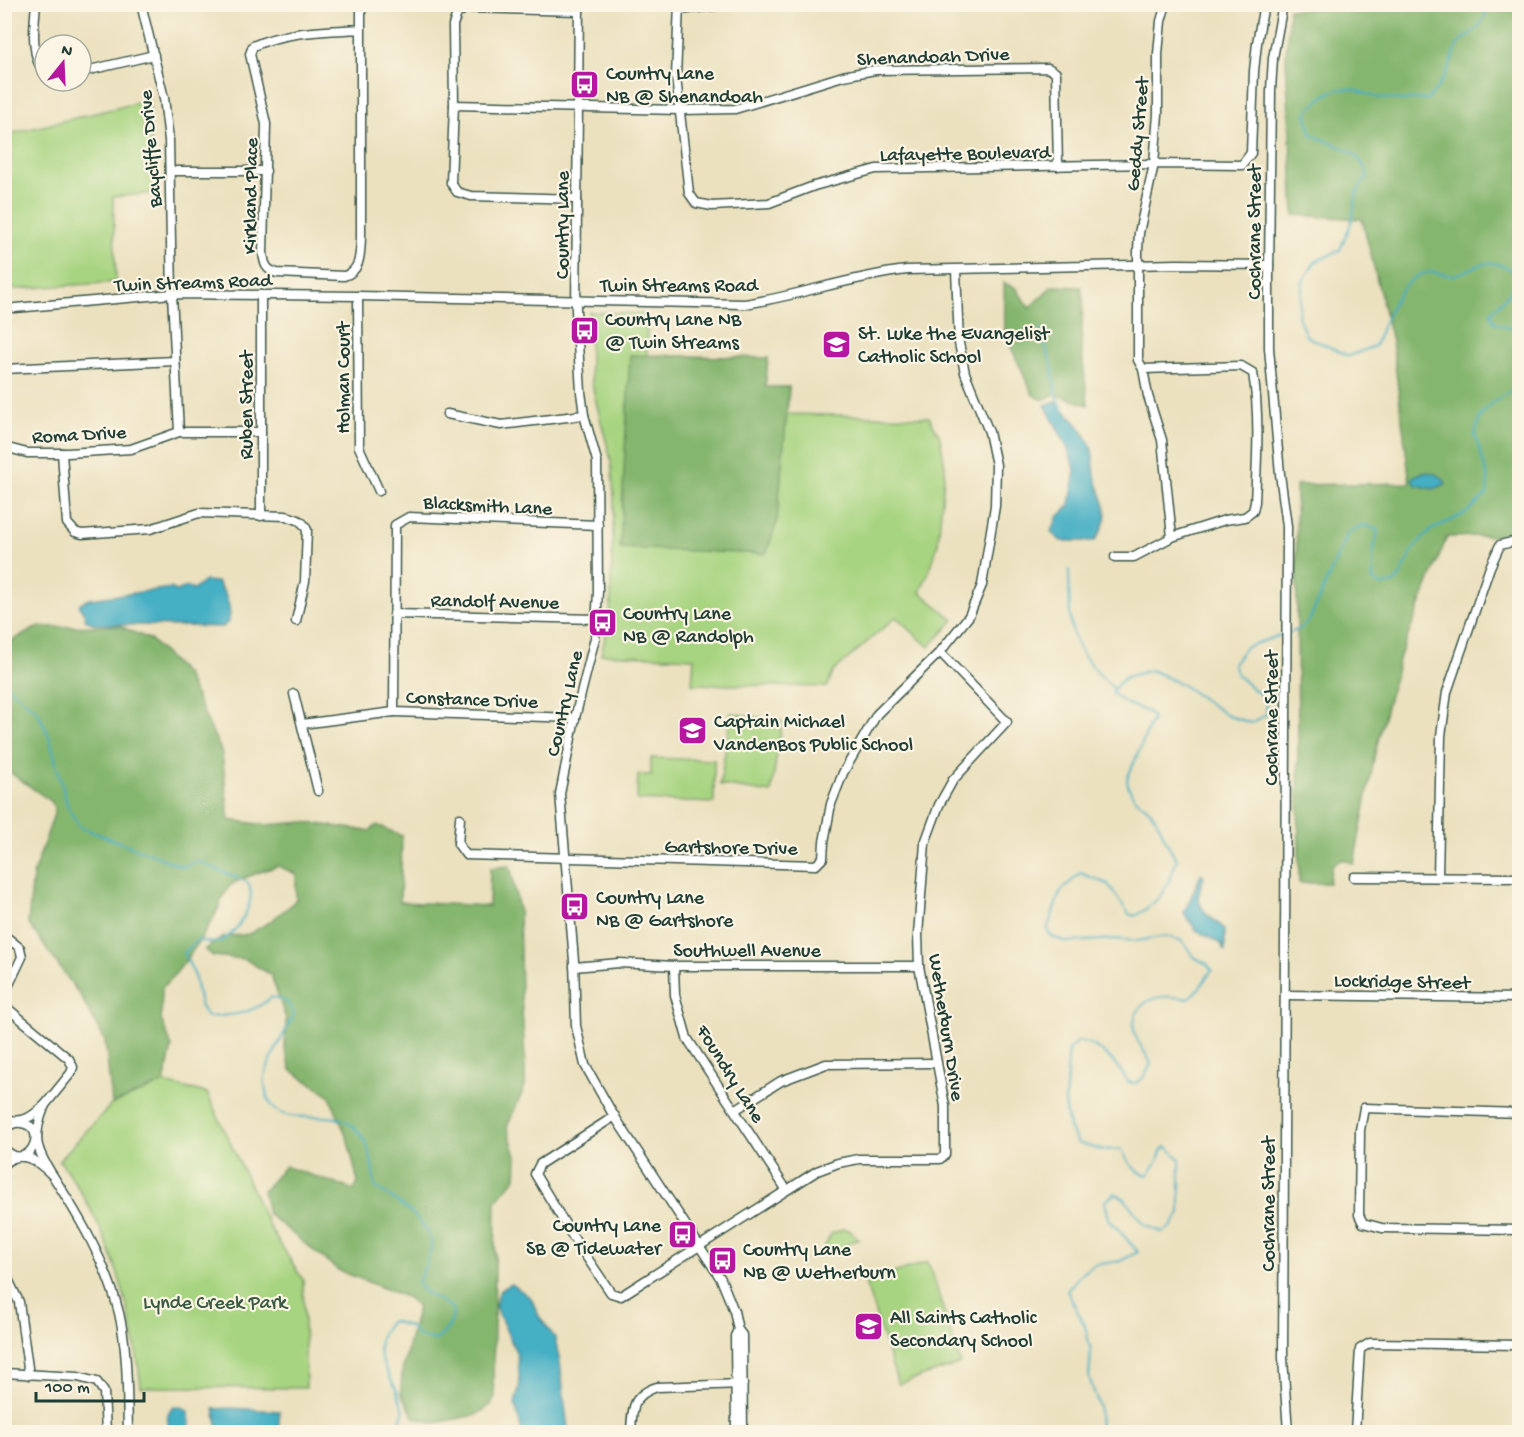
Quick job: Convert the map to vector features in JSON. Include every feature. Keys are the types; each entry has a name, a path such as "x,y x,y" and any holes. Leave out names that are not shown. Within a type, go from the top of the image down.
{"street":[{"path":"34,33 36,4"},
{"name":"Baycliffe Drive","path":"141,4 164,98 170,171 172,294 179,432"},
{"name":"Kirkland Place","path":"361,4 361,29 361,238 360,260 350,274 344,276 270,271 263,252 266,124 250,54 253,46 263,41 314,31 361,29"},
{"path":"679,7 731,4"},
{"name":"Geddy Street","path":"1166,4 1161,21 1158,54 1158,114 1154,164 1139,233 1138,360 1143,369 1148,396 1162,440 1172,537"},
{"name":"Lafayette Boulevard","path":"679,7 676,77 689,193 696,202 712,206 769,203 814,186 876,169 1154,164 1242,165 1251,153 1254,71 1264,4"},
{"name":"Cochrane Street","path":"1283,4 1273,58 1271,90 1269,348 1287,526 1282,1358 1288,1432"},
{"path":"577,199 471,196 457,192 451,183 454,105 453,26 457,14 466,8 579,8"},
{"name":"Country Lane","path":"579,8 576,301 580,392 597,461 598,525 595,639 575,718 560,794 574,967 576,1026 585,1065 615,1116 721,1279 734,1311 738,1330 742,1335 736,1432"},
{"path":"93,69 154,55"},
{"name":"Shenandoah Drive","path":"454,105 735,109 843,76 875,70 1048,68 1056,73 1058,166"},
{"path":"170,171 266,171"},
{"name":"Twin Streams Road","path":"15,308 172,294 744,304 777,299 880,273 944,268 956,270 1177,264 1269,265"},
{"name":"Gartshore Drive","path":"460,818 458,844 466,855 816,865 823,858 831,804 843,773 878,714 940,652 969,616 982,585 995,496 996,465 989,432 965,373 959,342 956,270"},
{"name":"Ruben Street","path":"261,295 261,516"},
{"name":"Holman Court","path":"358,296 359,447 378,492"},
{"path":"4,369 176,361"},
{"path":"1115,557 1134,557 1172,537 1226,520 1245,517 1253,511 1258,427 1253,373 1241,366 1143,369"},
{"path":"447,414 501,425 584,415"},
{"name":"Roma Drive","path":"4,447 27,453 131,449 179,432 261,432"},
{"path":"62,453 67,524 75,532 82,534 150,529 199,513 286,516 298,519 307,530 305,581 296,621"},
{"name":"Blacksmith Lane","path":"394,614 395,525 410,517 598,525"},
{"path":"1438,877 1441,736 1447,692 1490,567 1500,545 1520,540"},
{"name":"Randolf Avenue","path":"394,614 596,619"},
{"name":"Constance Drive","path":"394,614 394,712 575,718"},
{"name":"Wetherburn Drive","path":"615,1116 540,1164 535,1174 610,1293 621,1296 817,1171 838,1163 859,1159 940,1159 945,1155 945,1106 919,966 918,935 925,843 939,805 953,780 1007,722 940,652"},
{"path":"294,694 318,791"},
{"path":"302,724 394,712"},
{"path":"1354,877 1520,878"},
{"path":"4,935 20,948 22,957 4,994"},
{"name":"Southwell Avenue","path":"574,967 620,963 674,966 919,966"},
{"name":"Foundry Lane","path":"674,966 675,995 687,1038 786,1189"},
{"name":"Lockridge Street","path":"1285,995 1520,998"},
{"path":"4,1004 69,1059 73,1067 71,1073 33,1116 12,1124 4,1130"},
{"path":"735,1110 781,1081 826,1064 936,1063"},
{"path":"4,1164 32,1150 47,1102"},
{"path":"1520,1113 1364,1108 1360,1130 1359,1215 1363,1223 1382,1228 1520,1230"},
{"path":"4,1119 28,1125 35,1134 39,1152 92,1242 119,1312 125,1346 128,1432"},
{"path":"4,1148 12,1155 35,1160 54,1176"},
{"path":"4,1271 19,1302 29,1375"},
{"path":"1355,1432 1360,1349 1370,1343 1520,1345"},
{"path":"4,1373 78,1377 97,1382 104,1392 106,1432"},
{"path":"631,1432 632,1414 636,1402 645,1391 657,1387 740,1384"},
{"name":"Country Lane","path":"740,1384 743,1432"}],"green space":[{"path":"1352,4 1520,5 1519,535 1447,537 1400,656 1375,753 1354,864 1343,859 1332,865 1329,883 1299,883 1296,485 1410,483 1392,341 1362,219 1294,215 1286,57 1289,9 1349,10"},
{"path":"149,100 154,193 113,197 116,282 5,290 5,135"},
{"path":"1004,283 1016,288 1029,308 1052,286 1081,287 1083,300 1081,346 1088,405 1055,394 1043,400 1033,395 1005,334"},
{"path":"589,312 647,314 647,355 768,358 765,387 789,387 787,414 929,417 940,437 945,466 938,544 920,592 954,620 929,647 896,617 834,671 827,687 692,684 694,658 601,654 610,618 614,497 611,460 590,370"},
{"path":"630,355 768,358 765,387 789,387 777,522 766,554 620,548"},
{"path":"120,626 151,640 186,675 222,753 229,820 266,825 303,822 369,831 377,825 402,836 400,902 489,906 490,868 510,866 519,910 525,1086 507,1127 517,1159 516,1178 496,1201 493,1382 495,1397 491,1405 476,1415 435,1423 414,1417 401,1393 402,1371 418,1306 406,1297 338,1270 268,1214 263,1191 285,1166 354,1190 358,1182 347,1137 329,1095 291,1070 285,1050 286,1019 271,975 245,959 213,956 205,949 223,937 249,934 290,906 296,899 296,874 278,866 253,874 228,888 196,946 162,988 161,1019 172,1047 164,1083 112,1104 105,1041 80,995 28,923 33,875 55,811 52,802 5,769 5,642 38,627"},
{"path":"731,713 782,721 771,793 720,785"},
{"path":"651,758 714,760 714,803 637,800 638,775 651,775"},
{"name":"Lynde Creek Park","path":"164,1083 207,1093 270,1228 303,1280 306,1388 141,1387 131,1325 116,1267 92,1213 59,1160 112,1104"},
{"path":"843,1229 849,1230 859,1239 827,1253 825,1246 831,1234"},
{"path":"928,1262 961,1364 898,1384 865,1282"}],"water":[{"path":"1056,401 1080,428 1091,446 1095,475 1106,510 1104,523 1095,541 1061,541 1051,532 1058,517 1070,505 1075,469 1066,445 1045,405"},
{"path":"1423,472 1440,476 1446,484 1434,489 1416,485 1412,480 1413,477"},
{"path":"205,581 217,582 228,600 229,621 223,627 95,624 85,620 85,614 79,607 80,603 89,599 171,588 176,591 187,587 193,590"},
{"path":"1201,874 1204,877 1199,895 1200,901 1206,912 1225,929 1225,952 1221,944 1196,930 1184,913"},
{"path":"512,1284 531,1298 539,1316 555,1338 568,1430 566,1432 522,1432 515,1404 520,1383 517,1354 495,1306 500,1290"},
{"path":"174,1407 182,1407 189,1412 190,1429 193,1432 170,1432 168,1415"},
{"path":"214,1409 280,1411 278,1432 219,1432"}],"waterway":[{"path":"1491,4 1479,27 1458,44 1448,70 1428,99 1389,99 1356,90 1342,89 1325,95 1306,113 1312,135 1355,155 1366,169 1368,179 1357,193 1351,223 1340,250 1315,262 1303,281 1298,316 1306,336 1349,356 1375,346 1395,300 1402,289 1420,275 1432,272 1455,275 1489,263 1512,270 1515,281 1510,292 1491,313 1494,322 1520,332"},
{"path":"1040,329 1052,366 1056,394 1063,410"},
{"path":"1289,633 1300,629 1309,621 1348,533 1363,525 1378,530 1373,554 1373,581 1383,586 1394,583 1401,575 1414,548 1431,530 1466,513 1487,494 1488,478 1475,435 1480,416 1493,403 1520,384"},
{"path":"1069,570 1071,624 1074,636 1087,660 1114,689"},
{"path":"1100,1432 1099,1407 1089,1377 1091,1351 1085,1326 1067,1291 1079,1276 1094,1265 1120,1261 1138,1252 1109,1219 1105,1202 1115,1193 1124,1198 1145,1225 1162,1232 1171,1227 1180,1213 1180,1159 1167,1147 1162,1149 1157,1163 1148,1175 1135,1169 1121,1149 1101,1150 1078,1143 1069,1128 1065,1102 1069,1049 1079,1041 1094,1046 1114,1063 1128,1082 1136,1083 1144,1077 1151,1064 1134,1033 1135,1019 1139,1009 1150,1000 1157,998 1188,999 1212,970 1207,964 1194,957 1182,941 1166,936 1137,941 1115,939 1067,942 1052,937 1047,930 1060,892 1080,873 1108,884 1129,914 1135,916 1158,899 1170,878 1177,859 1154,816 1131,793 1127,779 1153,718 1148,712 1125,703 1112,693 1116,686 1126,677 1151,670 1181,684 1228,716 1252,723 1267,714 1265,699 1237,675 1233,664 1246,647 1284,634"},
{"path":"4,681 10,689 37,711 49,736 68,808 80,827 184,867 197,861 247,882 250,889 248,907 232,933 215,943 198,940 184,953 194,974 200,1005 207,1017 234,1015 249,1011 272,997 287,1002 294,1014 266,1072 265,1086 268,1099 282,1114 337,1118 355,1128 361,1134 368,1150 375,1187 419,1220 430,1238 431,1247 428,1260 418,1283 422,1290 452,1308 452,1318 447,1330 436,1340 418,1336 409,1326 391,1321 384,1330 380,1339 380,1355 404,1411 396,1430 384,1432"}],"place":[{"name":"Country Lane NB @ Shenandoah","path":"585,84"},
{"name":"Country Lane NB @ Twin Streams","path":"584,330"},
{"name":"St. Luke the Evangelist Catholic School","path":"837,344"},
{"name":"Country Lane NB @ Randolph","path":"602,623"},
{"name":"Captain Michael VandenBos Public School","path":"693,731"},
{"name":"Country Lane NB @ Gartshore","path":"575,907"},
{"name":"Country Lane SB @ Tidewater","path":"682,1235"},
{"name":"Country Lane NB @ Wetherburn","path":"722,1260"},
{"name":"All Saints Catholic Secondary School","path":"869,1327"}]}
